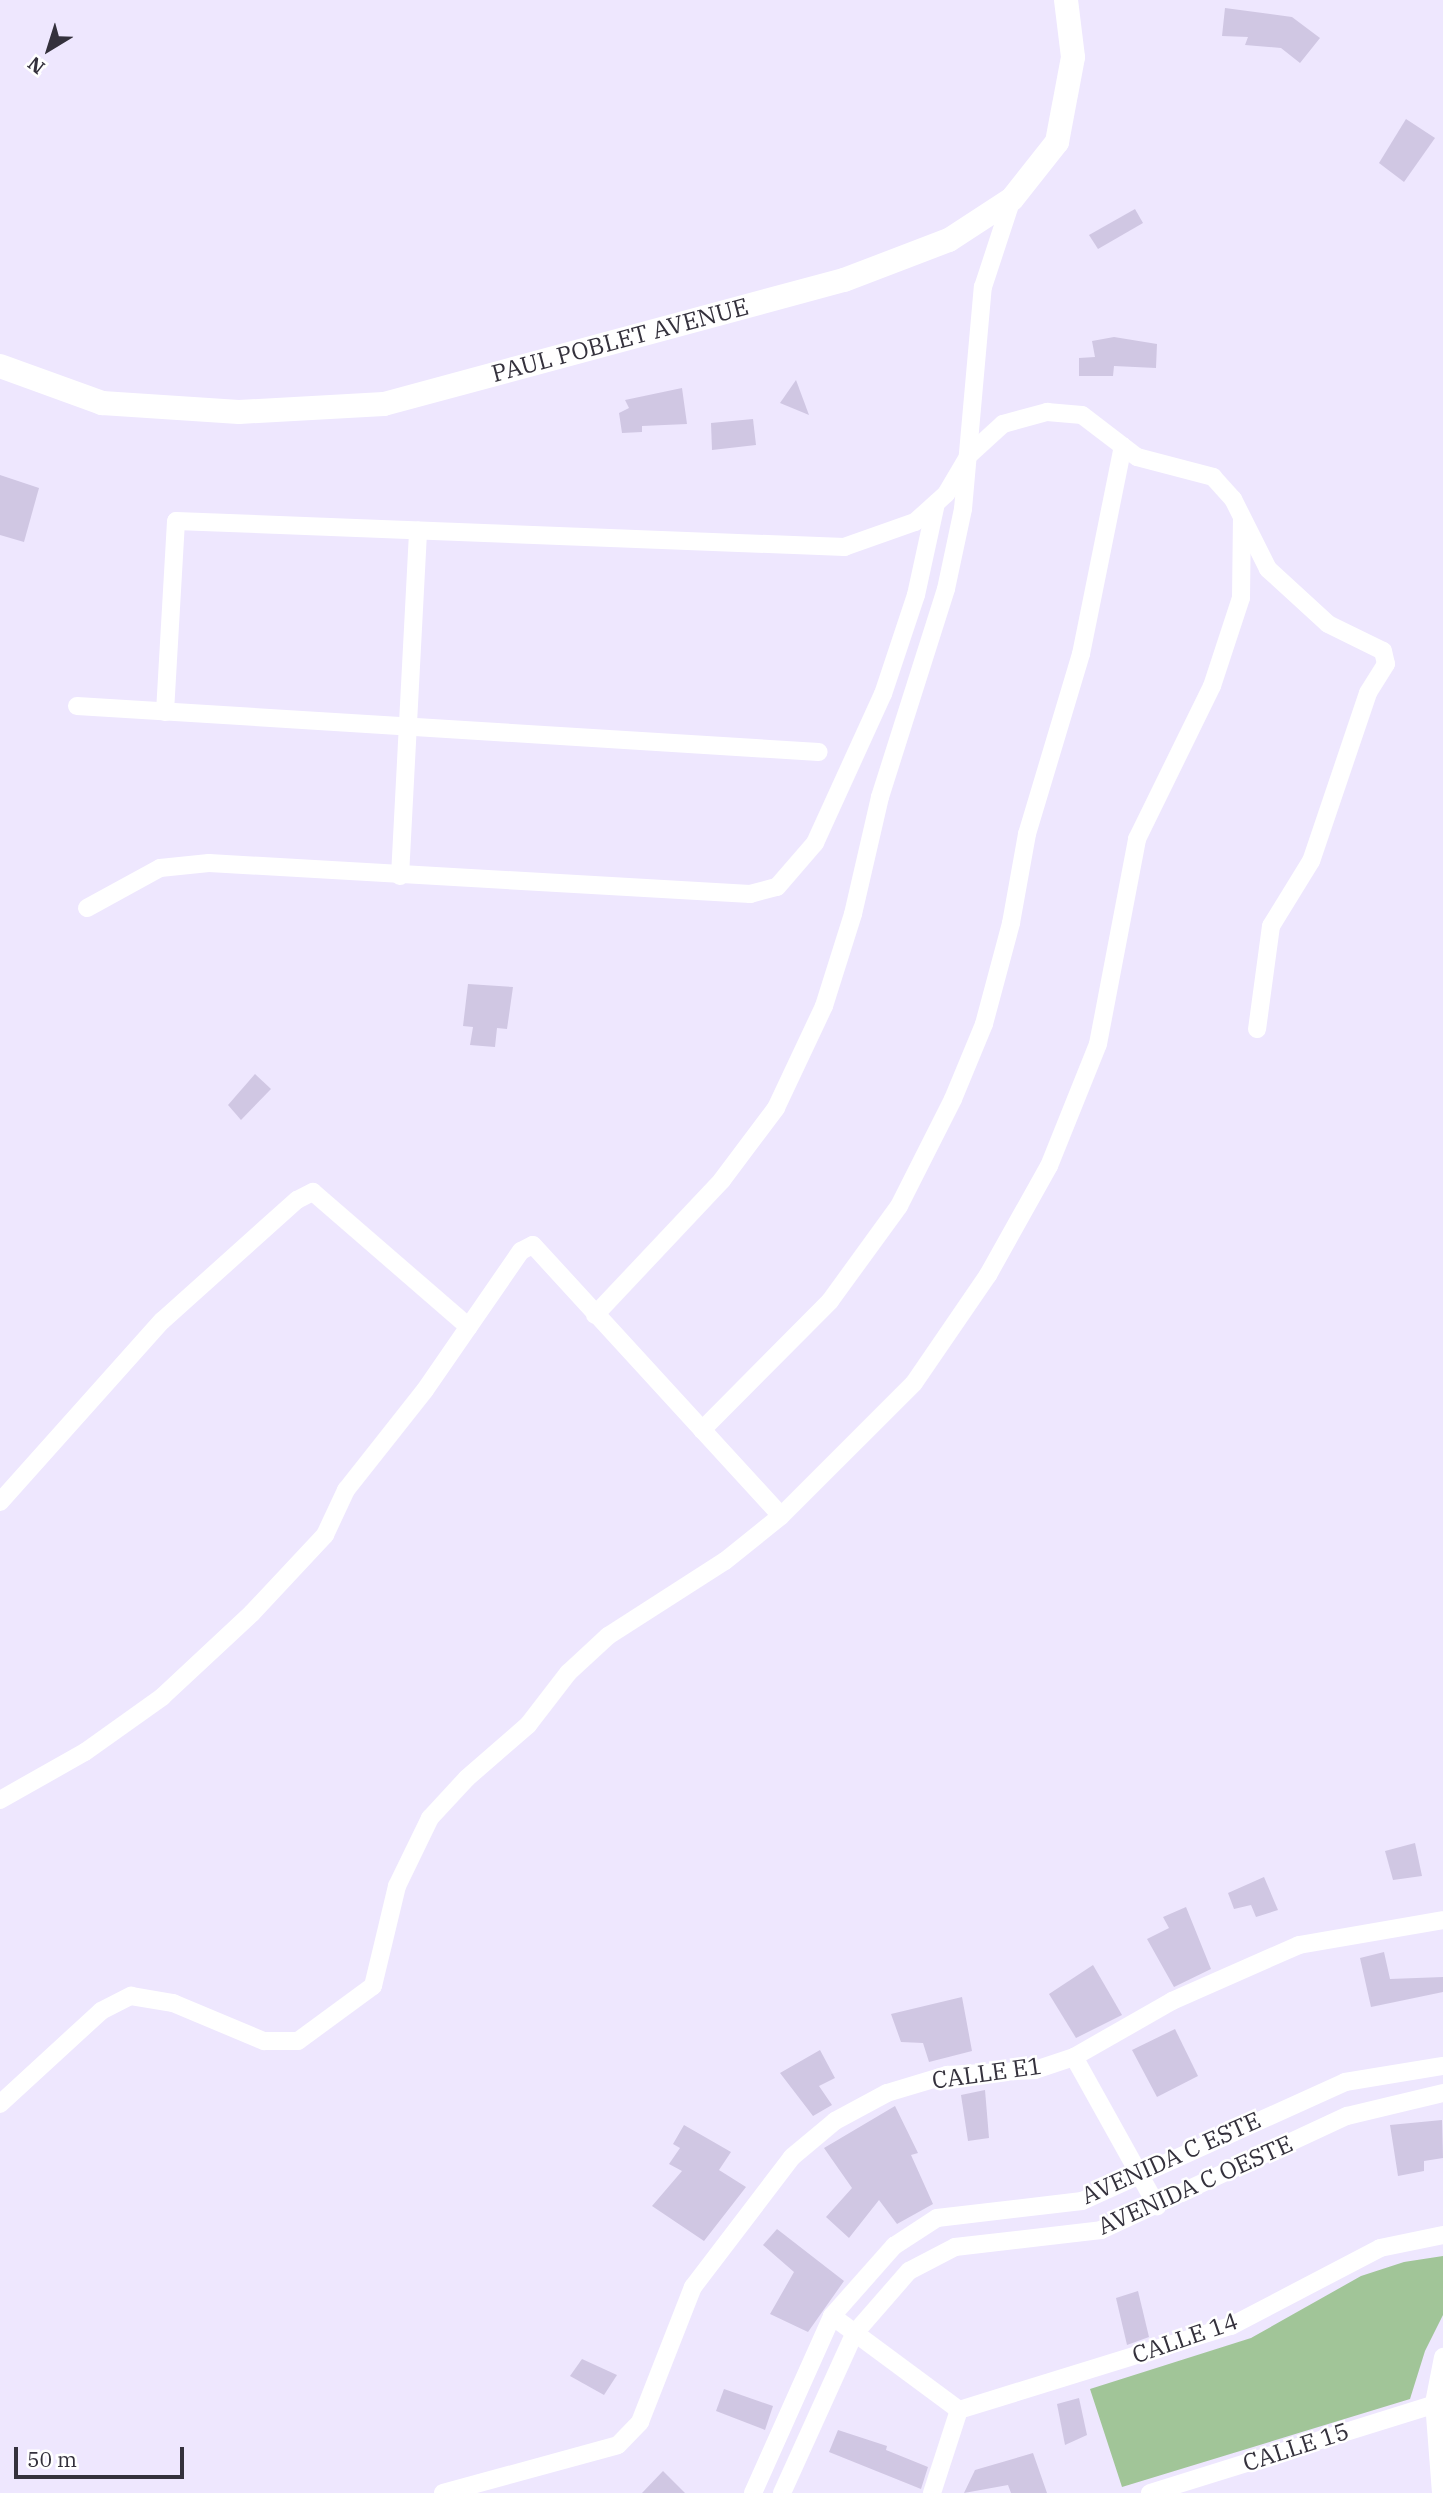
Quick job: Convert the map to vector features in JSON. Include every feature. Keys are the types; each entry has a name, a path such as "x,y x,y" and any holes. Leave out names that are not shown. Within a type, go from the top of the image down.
{"main road":[{"name":"PAUL POBLET AVENUE","path":"0,366 102,403 239,412 384,404 844,279 949,240 1012,199 1057,142 1073,57 1066,0"}],"street":[{"path":"595,1315 722,1180 768,1119 824,1006 853,914 880,797 946,589 969,454 983,287 1012,199"},
{"path":"165,712 172,533 176,521 844,547 915,522 936,503 969,454 1003,424 1047,412 1082,415 1137,457 1213,477 1242,518 1268,569 1328,624 1383,651 1386,664 1368,692 1311,862 1271,926 1257,1029"},
{"path":"702,1430 764,1372 830,1301 899,1206 958,1086 984,1024 1012,923 1027,834 1081,654 1123,446"},
{"path":"87,908 160,868 209,863 750,894 777,887 814,844 883,694 916,594 936,503"},
{"path":"0,2104 102,2011 131,1996 173,2003 264,2041 299,2041 373,1986 397,1886 430,1818 467,1778 528,1725 568,1673 608,1636 726,1561 782,1516 914,1383 988,1275 1049,1166 1098,1044 1137,839 1212,686 1241,598 1242,518"},
{"path":"400,876 418,530"},
{"path":"77,706 819,752"},
{"path":"0,1502 162,1321 297,1200 313,1192 469,1327"},
{"path":"0,1800 85,1752 162,1696 252,1614 325,1535 346,1490 469,1327 521,1251 533,1245 782,1516"},
{"name":"CALLE E1","path":"448,2492 618,2445 640,2422 693,2287 792,2157 835,2121 887,2093 947,2075 1035,2070 1073,2057 1172,2001 1299,1945 1443,1920"},
{"path":"1073,2057 1157,2206"},
{"name":"AVENIDA C ESTE","path":"753,2493 832,2316 894,2246 937,2218 1082,2201 1345,2082 1443,2066"},
{"name":"AVENIDA C OESTE","path":"782,2493 854,2334 909,2271 955,2247 1101,2230 1347,2116 1443,2093"},
{"name":"CALLE 14","path":"959,2410 1231,2326 1380,2248 1443,2235"},
{"path":"832,2316 959,2410 932,2493"},
{"path":"1441,2493 1438,2403 1443,2357"},
{"name":"CALLE 15","path":"1150,2493 1438,2403"}],"green space":[{"path":"1443,2256 1443,2315 1425,2351 1410,2399 1122,2487 1090,2389 1251,2338 1361,2276 1404,2262"}],"building":[{"path":"1225,8 1292,17 1320,38 1300,63 1281,48 1245,45 1248,37 1222,36"},
{"path":"1406,119 1435,138 1404,182 1379,163"},
{"path":"1135,209 1143,223 1098,249 1089,235"},
{"path":"1114,337 1157,344 1156,368 1114,366 1113,376 1079,376 1079,358 1095,357 1092,341"},
{"path":"796,380 809,415 780,403"},
{"path":"682,388 687,424 642,426 642,432 622,433 619,413 629,408 625,400"},
{"path":"753,419 756,445 712,450 711,423"},
{"path":"0,475 39,488 24,542 0,535"},
{"path":"468,984 513,987 507,1029 497,1028 495,1047 470,1045 473,1027 463,1026"},
{"path":"255,1074 271,1089 241,1120 228,1105"},
{"path":"1415,1843 1422,1876 1393,1880 1385,1851"},
{"path":"1264,1877 1278,1910 1256,1917 1251,1905 1234,1909 1228,1893"},
{"path":"1186,1907 1211,1969 1174,1987 1147,1939 1169,1928 1163,1917"},
{"path":"1384,1952 1390,1979 1443,1977 1443,1992 1371,2007 1360,1958"},
{"path":"1093,1965 1122,2015 1076,2038 1049,1994"},
{"path":"962,1997 972,2051 929,2062 923,2043 901,2042 891,2014"},
{"path":"1175,2029 1198,2076 1157,2097 1132,2050"},
{"path":"820,2050 835,2078 819,2086 832,2105 813,2116 780,2073"},
{"path":"985,2090 989,2138 968,2141 961,2095"},
{"path":"895,2106 918,2153 911,2155 933,2204 897,2224 879,2200 849,2238 826,2217 852,2188 824,2148"},
{"path":"1442,2120 1443,2158 1424,2161 1424,2171 1398,2176 1390,2125"},
{"path":"684,2125 731,2152 719,2170 746,2187 704,2241 652,2206 682,2171 669,2164 680,2148 673,2144"},
{"path":"777,2229 844,2281 808,2332 770,2314 794,2272 763,2245"},
{"path":"1138,2291 1149,2337 1127,2345 1116,2298"},
{"path":"582,2359 617,2375 604,2395 570,2376"},
{"path":"724,2389 773,2406 765,2430 716,2411"},
{"path":"1079,2398 1087,2435 1065,2445 1057,2404"},
{"path":"838,2430 887,2446 886,2450 928,2467 921,2489 829,2452"},
{"path":"1033,2453 1047,2493 1011,2493 1008,2485 964,2493 975,2470"},
{"path":"663,2471 685,2493 642,2493"}]}
